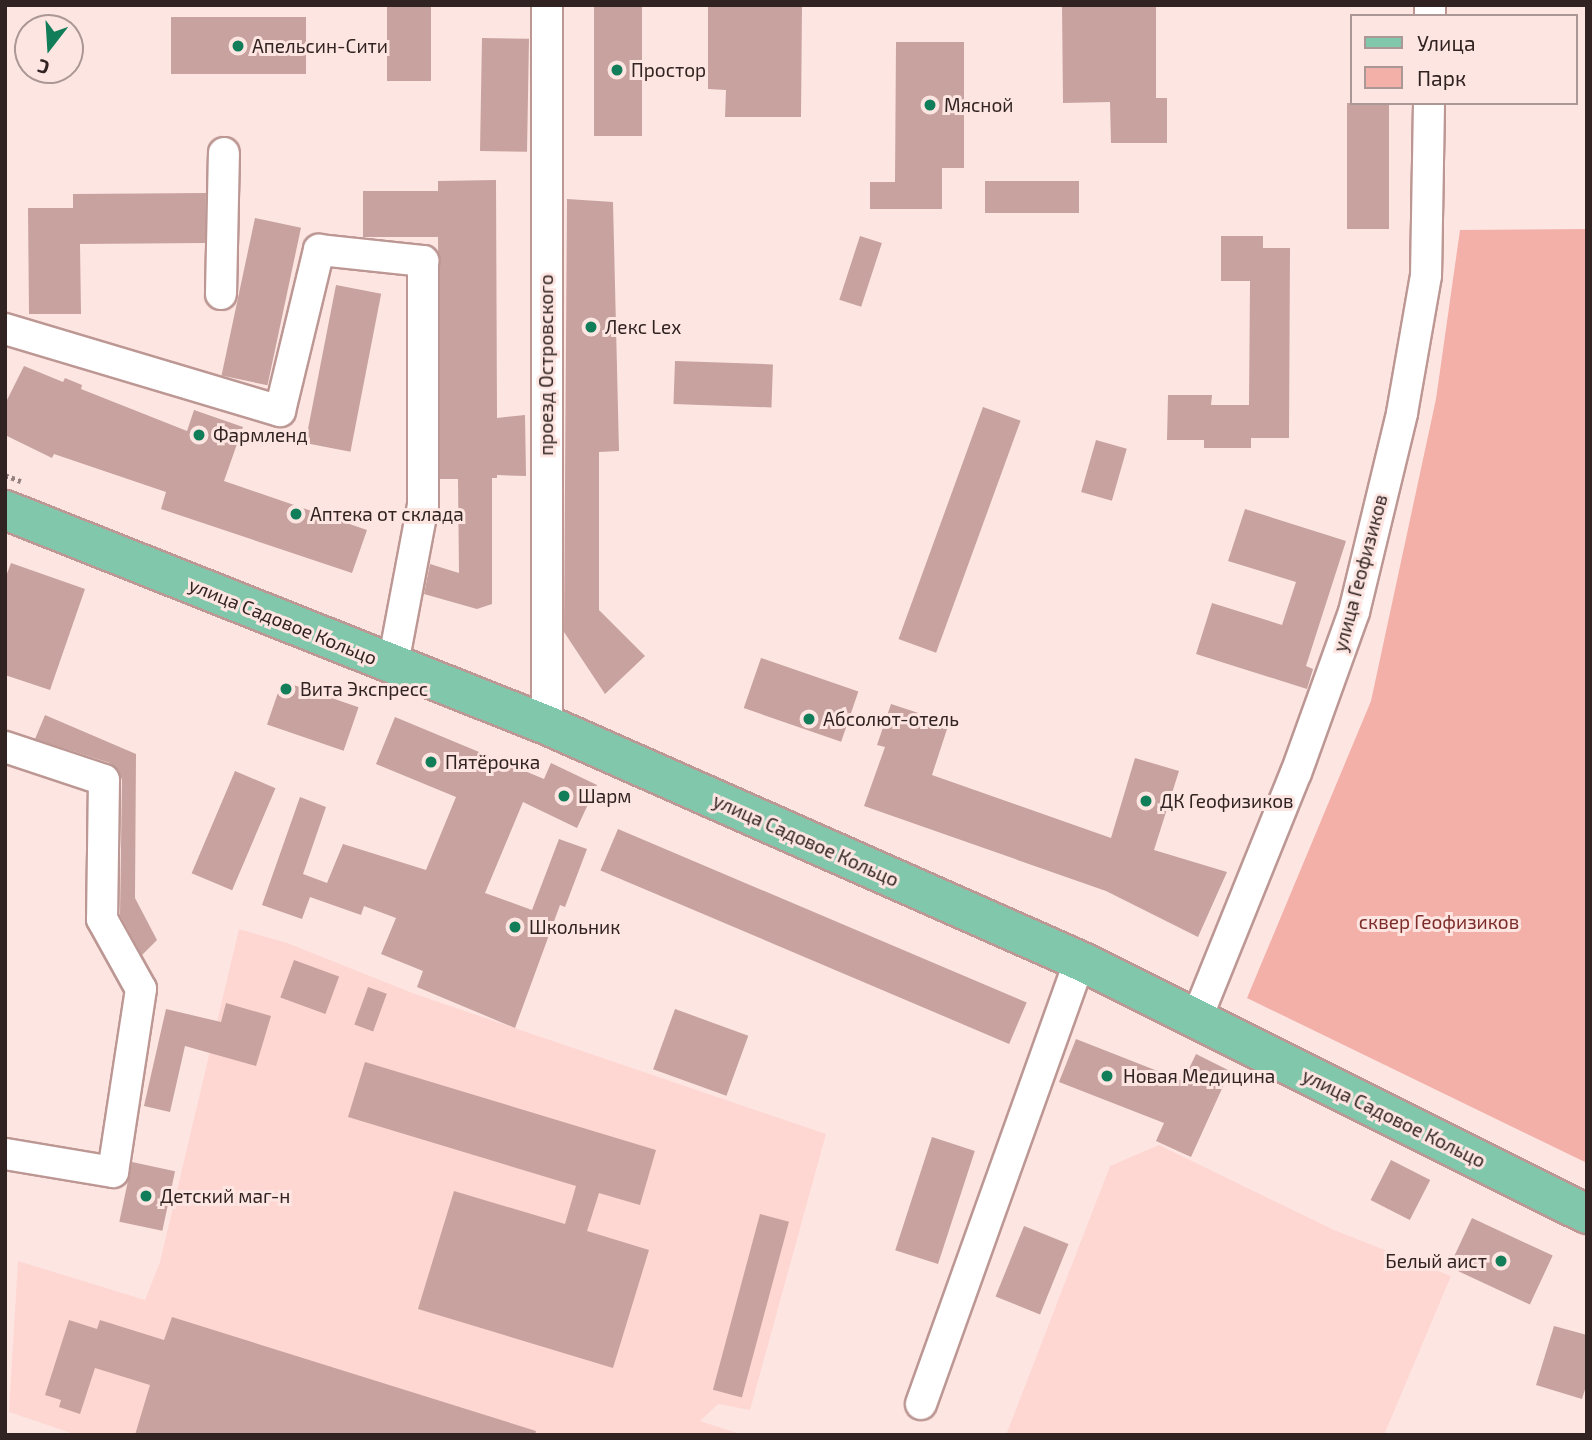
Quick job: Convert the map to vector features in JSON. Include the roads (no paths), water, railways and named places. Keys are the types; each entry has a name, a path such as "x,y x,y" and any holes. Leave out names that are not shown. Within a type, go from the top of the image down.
{"main road":[{"name":"улица Садовое Кольцо","path":"5,510 547,725 1080,961 1587,1214"}],"street":[{"name":"проезд Островского","path":"547,5 547,725"},
{"name":"улица Геофизиков","path":"1196,1020 1296,773 1354,612 1402,413 1426,276 1429,105"},
{"path":"221,295 224,153"},
{"path":"5,329 280,411 319,250 423,261 423,505 393,664"},
{"path":"5,747 103,780 102,919 141,989 113,1172 5,1154"},
{"path":"921,1404 1080,961"}],"place":[{"name":"Апельсин-Сити","path":"238,46"},
{"name":"Простор","path":"617,70"},
{"name":"Мясной","path":"930,105"},
{"name":"Лекс Lex","path":"591,327"},
{"name":"Фармленд","path":"199,435"},
{"name":"Аптека от склада","path":"296,514"},
{"name":"Вита Экспресс","path":"286,689"},
{"name":"Абсолют-отель","path":"809,719"},
{"name":"Пятёрочка","path":"431,762"},
{"name":"Шарм","path":"564,796"},
{"name":"ДК Геофизиков","path":"1146,801"},
{"name":"Школьник","path":"515,927"},
{"name":"Новая Медицина","path":"1107,1076"},
{"name":"Детский маг-н","path":"146,1196"},
{"name":"Белый аист","path":"1501,1261"}],"park label":[{"name":"cквер Геофизиков","path":"1439,922"}]}
